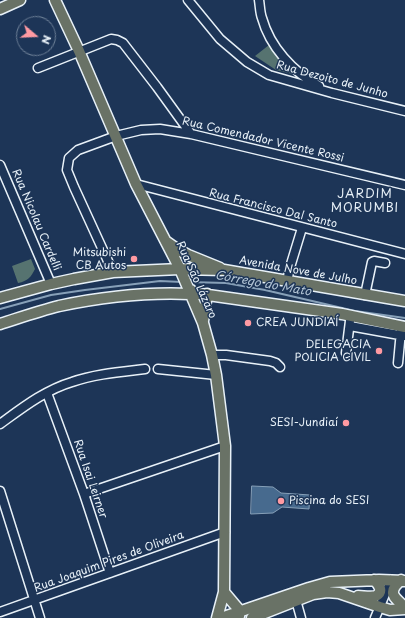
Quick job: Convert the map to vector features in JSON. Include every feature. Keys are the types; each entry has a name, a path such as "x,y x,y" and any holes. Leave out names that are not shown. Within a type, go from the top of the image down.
{"main road":[{"path":"0,9 20,0"},
{"name":"Rua São Lázaro","path":"55,0 79,51 136,184 184,273 203,323 212,355 225,446 224,592 217,618"},
{"path":"165,240 188,255 224,270"},
{"name":"Avenida Nove de Julho","path":"0,298 51,284 113,272 184,273 224,270 405,301"},
{"path":"0,324 58,306 113,297 190,290 403,331"},
{"path":"203,323 207,294"},
{"path":"252,618 313,594 327,592 366,597 376,596 381,589 374,580"},
{"path":"222,618 239,615 309,588 330,582 399,580"},
{"path":"399,580 395,585 393,595 405,608"},
{"path":"224,592 239,615"},
{"path":"348,595 380,608 390,610 405,608"},
{"path":"390,610 400,618"}],"street":[{"name":"Rua Dezoito de Junho","path":"188,0 220,39 247,62 269,75 332,93 405,111"},
{"path":"259,0 262,18 274,46 292,67 307,80 332,93"},
{"path":"38,68 111,39 117,40 123,43 191,134"},
{"name":"Rua Comendador Vicente Rossi","path":"113,272 67,170 69,158 78,150 116,136 141,130 160,129 191,134 405,185"},
{"name":"Rua Nicolau Cardelli","path":"0,165 51,284"},
{"name":"Rua Francisco Dal Santo","path":"136,184 405,254"},
{"path":"287,281 302,228"},
{"path":"365,295 372,262 385,263"},
{"path":"346,353 350,321"},
{"path":"398,363 403,331"},
{"path":"212,355 276,363 280,367"},
{"path":"0,424 47,393 71,382 114,372 145,369"},
{"path":"158,369 216,375"},
{"name":"Rua Isai Leirner","path":"47,393 84,494 110,573"},
{"path":"84,494 225,446"},
{"path":"0,491 40,618"},
{"name":"Rua Joaquim Pires de Oliveira","path":"0,612 225,532"},
{"path":"375,618 399,580"},
{"path":"296,600 301,618"}],"green space":[{"path":"269,45 278,57 293,72 292,74 276,70 255,56"},
{"path":"31,259 35,269 34,272 27,280 18,283 12,266"}],"water":[{"name":"Piscina do SESI","path":"252,486 273,487 281,493 310,495 309,509 282,507 273,513 251,514"}],"waterway":[{"name":"Córrego do Mato","path":"0,309 51,295 160,281 182,282"},
{"name":"Córrego do Mato","path":"188,282 226,283 265,290 355,311 405,318"}],"place":[{"name":"Mitsubishi CB Autos","path":"134,259"},
{"name":"CREA JUNDIAÍ","path":"248,323"},
{"name":"DELEGACIA POLICIA CIVIL","path":"379,351"},
{"name":"SESI-Jundiaí","path":"346,423"},
{"name":"Piscina do SESI","path":"281,501"}],"district":[{"name":"JARDIM MORUMBI","path":"365,202"}]}
